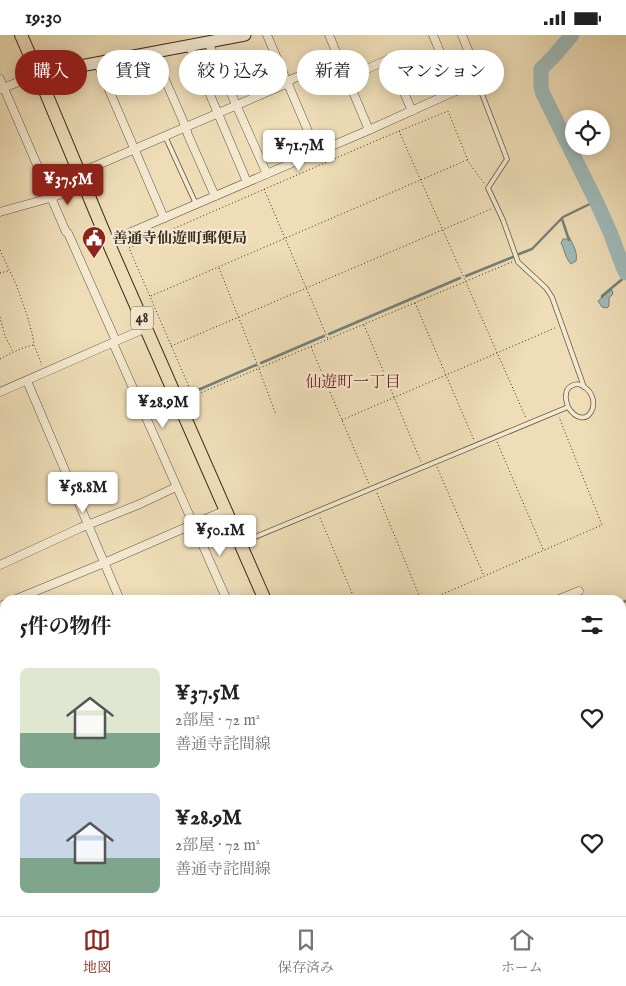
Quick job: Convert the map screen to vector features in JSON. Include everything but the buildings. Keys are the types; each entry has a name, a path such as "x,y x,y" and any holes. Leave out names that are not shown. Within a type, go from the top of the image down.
{"main road":[{"name":"48","path":"21,35 28,50"},
{"name":"48","path":"47,95 108,242 264,595"}],"street":[{"path":"163,50 246,35"},
{"path":"267,35 317,152"},
{"path":"330,35 336,50"},
{"path":"433,35 439,50"},
{"path":"462,35 468,50"},
{"path":"208,42 267,174"},
{"path":"189,45 247,182"},
{"path":"369,68 389,59 412,111"},
{"path":"87,65 97,63"},
{"path":"79,173 288,83 297,77"},
{"path":"0,79 2,88 52,197 176,487 225,595"},
{"path":"2,88 15,83"},
{"path":"169,90 215,196"},
{"path":"111,95 164,218"},
{"path":"354,95 369,130"},
{"path":"108,242 447,95"},
{"path":"0,212 84,186"},
{"path":"0,392 146,328"},
{"path":"27,381 118,595"},
{"path":"0,565 176,487"},
{"path":"26,595 226,510"},
{"path":"569,595 579,591"}],"lane":[{"path":"482,95 507,159 488,188 518,262 546,288 552,297 584,387 591,395 594,403 592,412 584,418 570,411 566,394 567,389 574,385 584,387"},
{"path":"165,136 196,204"},
{"path":"241,543 568,407"}],"path":[{"path":"488,188 468,160 448,111 129,248 193,396 517,259"},
{"path":"399,131 528,423"},
{"path":"150,297 468,160"},
{"path":"264,189 328,339"},
{"path":"171,346 496,207"},
{"path":"0,250 28,315 34,345 44,373"},
{"path":"219,267 276,415"},
{"path":"0,273 9,271"},
{"path":"414,302 476,445"},
{"path":"0,317 5,336 13,352"},
{"path":"364,324 424,467"},
{"path":"342,420 562,324"},
{"path":"0,359 13,352 34,345"},
{"path":"311,347 418,595"},
{"path":"440,595 602,525 557,411"},
{"path":"495,437 543,551"},
{"path":"435,462 484,576"},
{"path":"318,511 353,595"}],"water":[{"path":"569,237 576,255 576,261 571,264 561,243 563,239"},
{"path":"611,290 613,294 609,298 609,306 607,308 602,307 598,301"}],"waterway":[{"path":"572,35 541,69 541,87 596,201 626,273"},
{"path":"519,254 532,249 563,217 596,201"},
{"path":"562,219 569,240"},
{"path":"466,276 513,257"},
{"path":"602,297 626,276"},
{"path":"329,334 460,278"},
{"path":"261,363 324,336"},
{"path":"198,390 256,365"}],"place":[{"name":"善通寺仙遊町郵便局","path":"94,259"}],"district":[{"name":"仙遊町一丁目","path":"353,383"}]}
